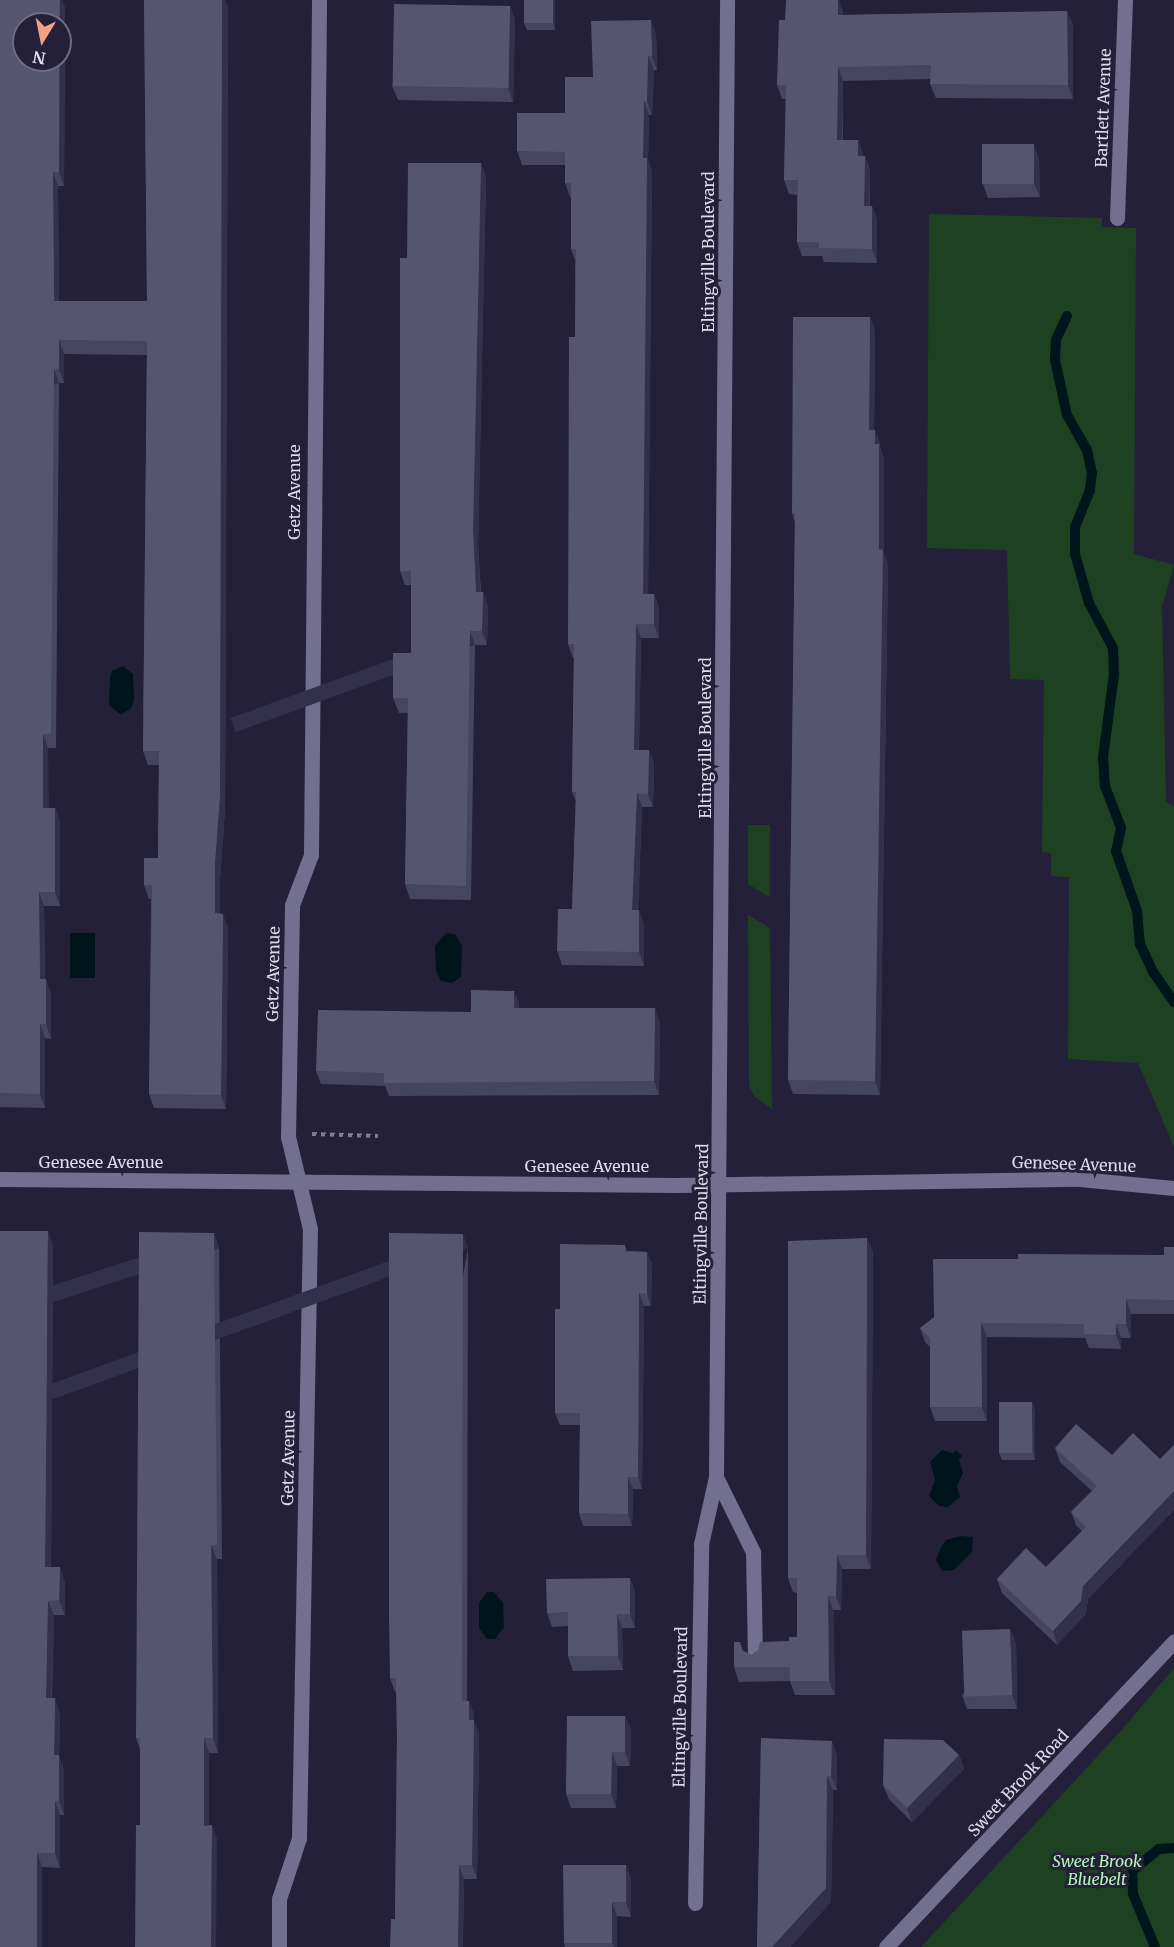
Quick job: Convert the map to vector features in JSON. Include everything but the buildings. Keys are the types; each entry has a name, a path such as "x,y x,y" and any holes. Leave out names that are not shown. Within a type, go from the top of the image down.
{"street":[{"name":"Getz Avenue","path":"279,1947 279,1899 299,1838 310,1229 288,1137 292,905 311,855 319,0"},
{"name":"Eltingville Boulevard","path":"695,1903 700,1544 716,1477 720,1184 727,0"},
{"name":"Bartlett Avenue","path":"1117,218 1125,0"},
{"name":"Genesee Avenue","path":"0,1179 720,1184 1080,1179 1174,1188"},
{"name":"Eltingville Boulevard","path":"716,1477 753,1552 755,1659"},
{"name":"Sweet Brook Road","path":"886,1947 1174,1641"}],"path":[{"path":"303,1134 378,1136"}],"green space":[{"path":"929,214 1102,218 1102,227 1136,228 1134,554 1174,565 1162,607 1166,802 1174,806 1174,1147 1138,1063 1068,1059 1069,877 1051,876 1051,853 1042,852 1044,680 1010,679 1007,550 927,548"},
{"path":"748,825 770,825 770,897 748,884"},
{"path":"748,915 770,928 772,1109 755,1097 749,1086"},
{"name":"Sweet Brook Bluebelt","path":"1174,1668 1174,1947 921,1947 1121,1731"}],"water":[{"path":"123,666 133,674 134,699 132,707 121,715 109,705 110,677 112,671"},
{"path":"70,933 95,933 95,978 70,978"},
{"path":"446,933 455,934 462,946 461,977 452,983 441,981 436,971 435,946"},
{"path":"942,1450 953,1453 956,1450 962,1456 959,1460 963,1473 957,1486 960,1497 948,1507 939,1506 929,1496 935,1480 930,1462"},
{"path":"961,1536 973,1537 972,1552 954,1570 942,1571 936,1560 941,1547 946,1540"},
{"path":"487,1592 494,1592 503,1603 504,1627 495,1639 487,1639 479,1628 479,1603"}],"waterway":[{"path":"1067,316 1056,340 1055,360 1067,415 1087,450 1092,473 1090,490 1075,527 1075,554 1089,603 1113,648 1114,674 1103,758 1105,786 1121,828 1116,851 1137,911 1140,944 1153,972 1174,1002"},
{"path":"1155,1947 1133,1894 1132,1871 1159,1849 1174,1848"}]}
